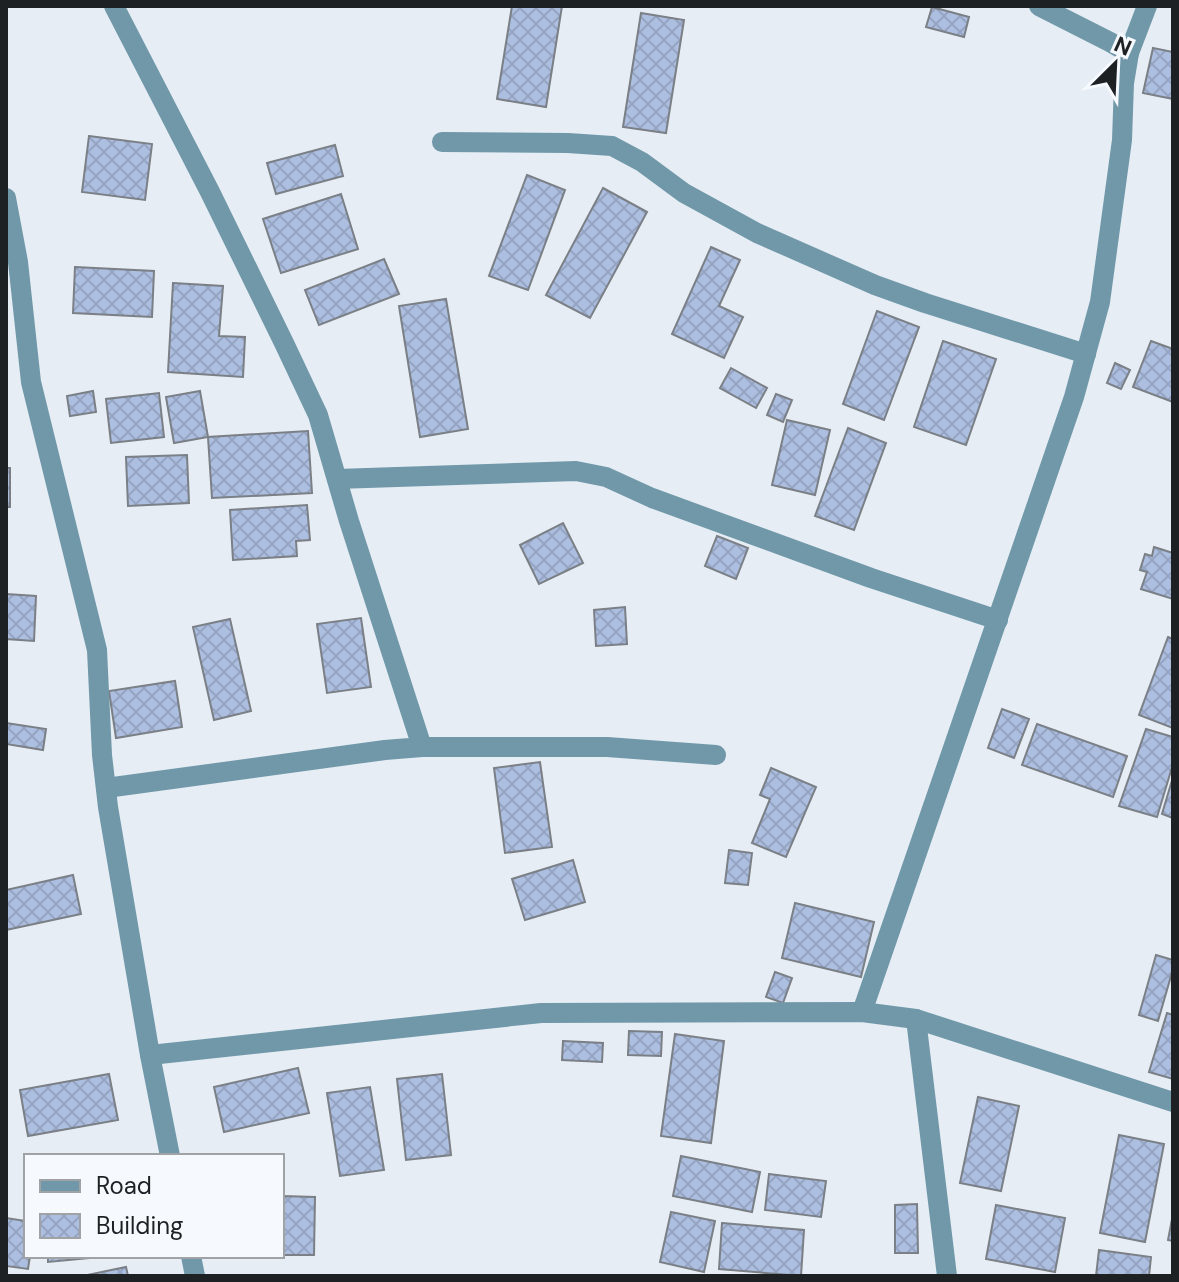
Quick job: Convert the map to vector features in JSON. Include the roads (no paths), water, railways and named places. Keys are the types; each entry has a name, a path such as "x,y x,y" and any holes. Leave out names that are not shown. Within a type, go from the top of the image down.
{"street":[{"path":"114,6 318,415 422,747"},
{"path":"1039,6 1129,53"},
{"path":"862,1012 1074,397 1100,302 1122,140 1124,83 1129,53 1147,6"},
{"path":"442,142 612,146 642,162 684,193 757,233 875,285 1086,354"},
{"path":"6,198 18,262 31,382 97,650 108,807 170,1154"},
{"path":"337,479 576,471 606,477 652,498 871,578 998,620"},
{"path":"106,788 422,747 607,747 716,755"},
{"path":"150,1055 541,1013 862,1012 916,1019 1173,1102"},
{"path":"916,1019 947,1276"}]}
